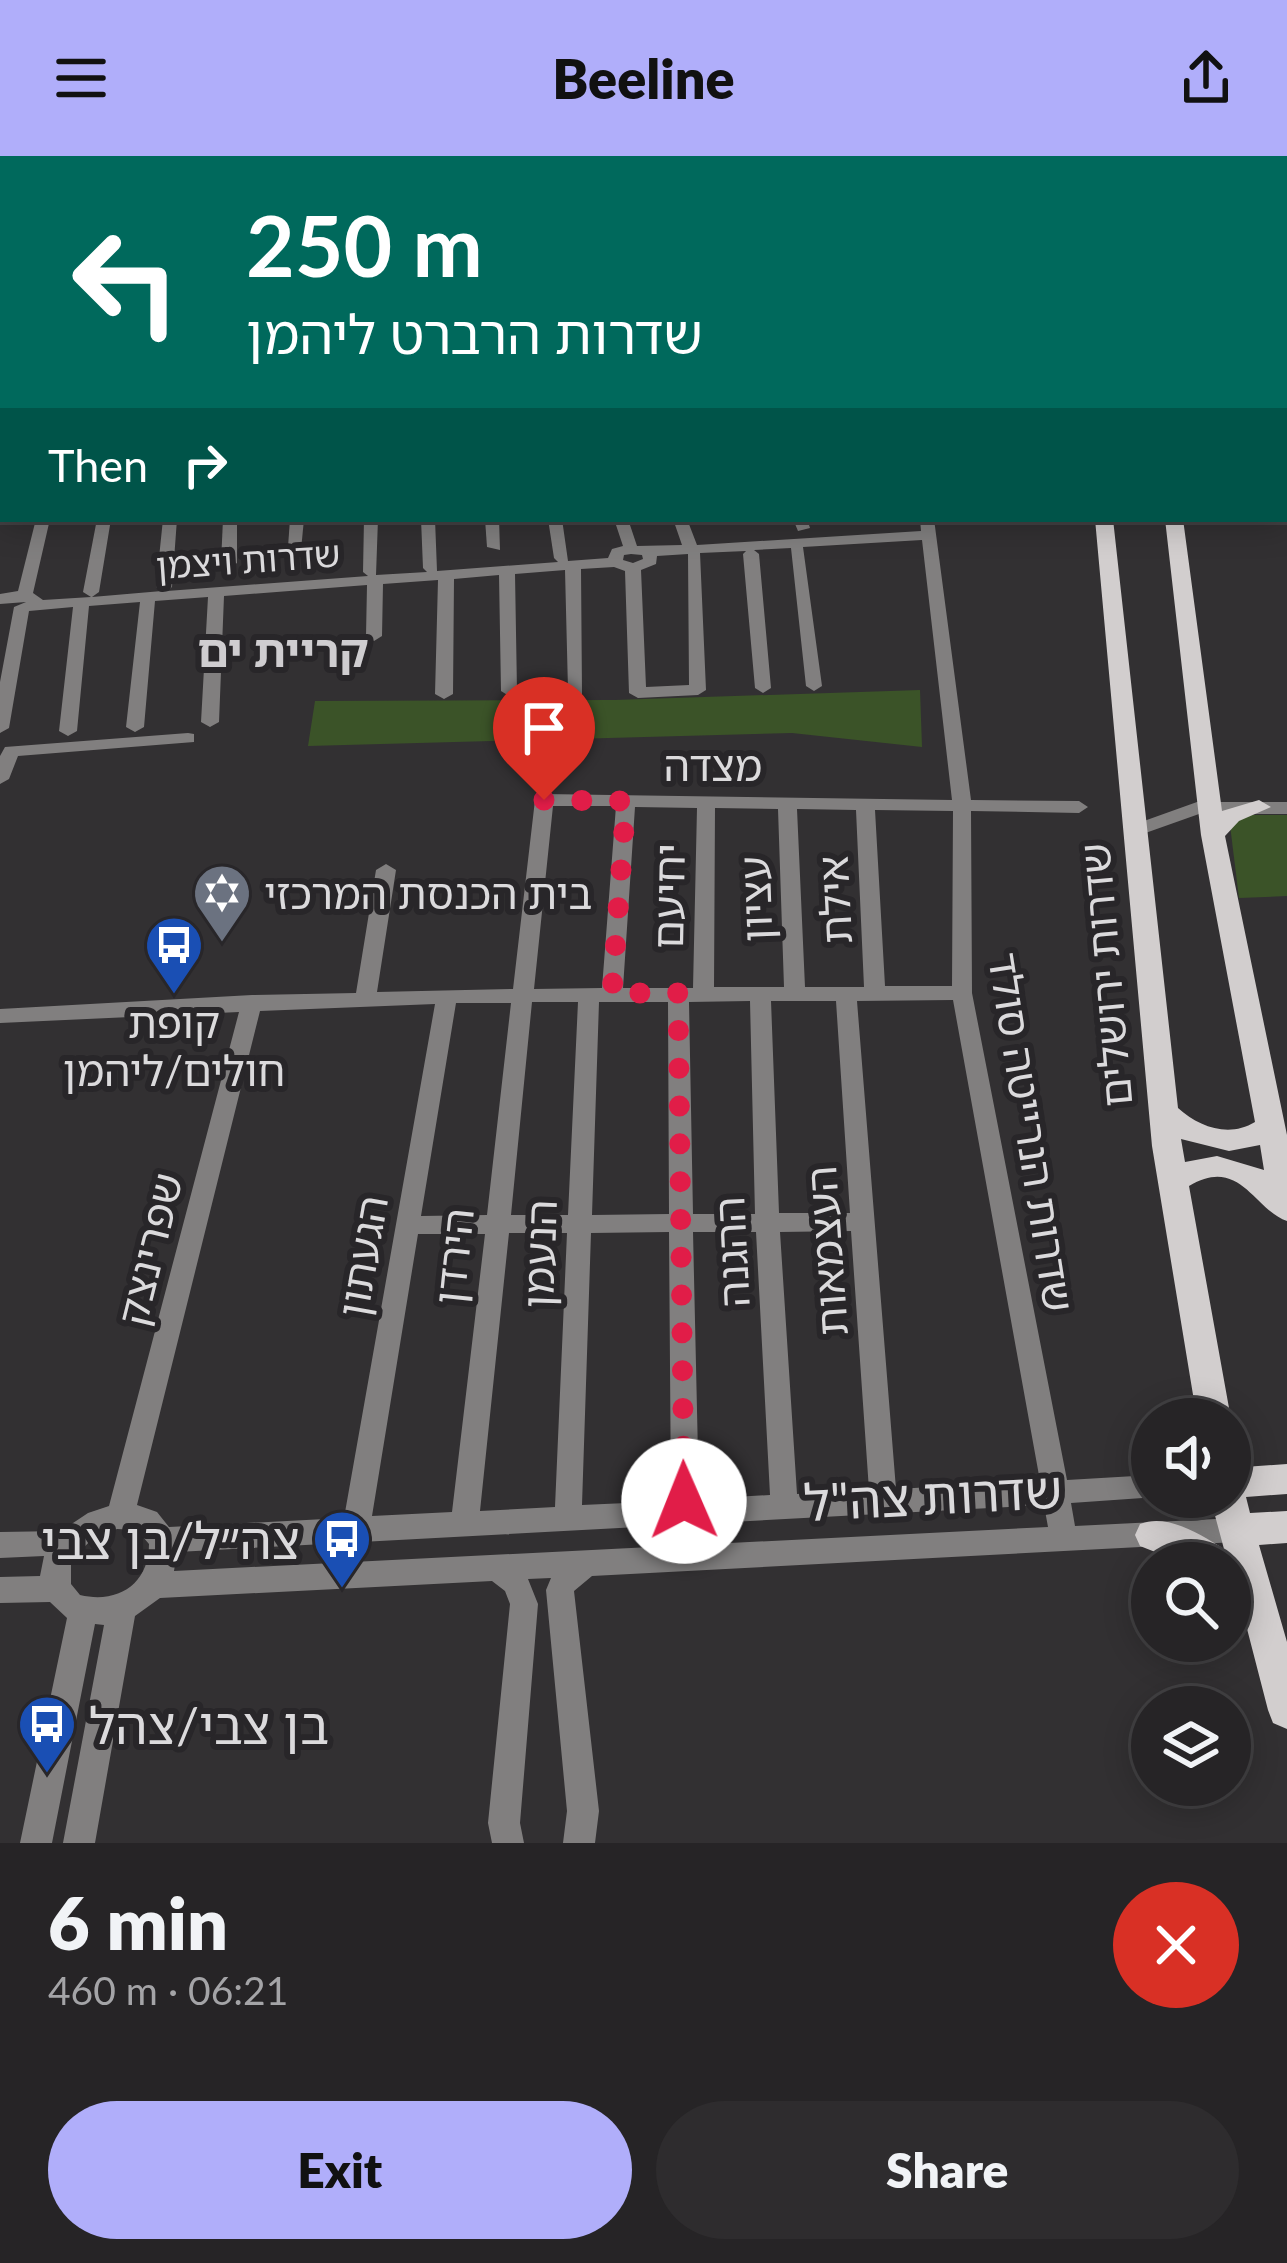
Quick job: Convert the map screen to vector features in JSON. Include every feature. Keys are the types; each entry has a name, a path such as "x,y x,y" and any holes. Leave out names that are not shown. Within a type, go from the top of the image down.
{"main road":[{"name":"שדרות ירושלים","path":"1104,522 1172,1182 1210,1398"},
{"path":"1174,522 1213,835 1287,1209"},
{"path":"1213,835 1231,816 1259,807"},
{"path":"1164,1112 1181,1129 1212,1138 1247,1139 1269,1127"},
{"path":"1172,1182 1197,1168 1241,1171 1267,1185 1287,1209"},
{"path":"1251,1482 1287,1479"},
{"path":"1233,1518 1287,1710"},
{"name":"שדרות צה\"ל","path":"1249,1518 1287,1527"},
{"path":"1153,1534 1178,1542"},
{"path":"1251,1603 1259,1613"}],"street":[{"path":"0,728 17,602 42,522"},
{"path":"68,731 87,597 103,522"},
{"path":"135,727 169,522"},
{"path":"229,563 230,522"},
{"path":"296,547 297,522"},
{"path":"371,522 374,636"},
{"path":"429,522 439,571 444,694"},
{"path":"492,522 495,548"},
{"path":"556,522 567,562 576,691"},
{"path":"622,522 632,557 638,693 698,690 693,553 681,522"},
{"path":"851,522 857,540"},
{"name":"שדרות ויצמן","path":"17,602 930,532"},
{"name":"שדרות ויצמן","path":"693,553 797,550 930,532"},
{"name":"שדרות הנרייטה סולד","path":"930,532 962,802 962,993 1064,1539"},
{"path":"797,550 814,686"},
{"path":"751,554 763,688"},
{"name":"שדרות ויצמן","path":"439,571 507,570 567,562"},
{"path":"507,570 509,691"},
{"name":"שדרות ויצמן","path":"156,592 216,592 373,576"},
{"path":"210,722 216,592"},
{"path":"0,779 5,748 188,738"},
{"name":"מצדה","path":"525,997 544,800 1079,807"},
{"name":"הנעמן","path":"568,1518 580,1224 600,993 626,801"},
{"name":"יחיעם","path":"685,1512 681,1223 691,993 706,801"},
{"name":"עציון","path":"787,802 795,994"},
{"name":"אילת","path":"865,802 875,994"},
{"path":"1137,830 1176,813 1211,806 1287,808"},
{"path":"366,998 386,870"},
{"path":"0,1016 447,996 962,993"},
{"name":"ההגנה","path":"760,994 767,1222 784,1507"},
{"name":"העצמאות","path":"846,994 883,1502"},
{"name":"הגעתון","path":"356,1529 447,996"},
{"name":"הירדן","path":"465,1524 495,1225 525,997"},
{"name":"שפרינצק","path":"121,1515 252,1002"},
{"path":"407,1225 862,1222"},
{"name":"שדרות צה\"ל","path":"163,1540 1131,1488"},
{"path":"0,1590 57,1589 82,1611 122,1608 153,1585 162,1570 163,1540 147,1521 121,1515 90,1523 65,1543 57,1558 57,1589"},
{"name":"שדרות צה\"ל","path":"153,1585 1153,1534 1216,1518"},
{"path":"0,1545 65,1543"},
{"path":"579,1843 584,1811 560,1590 586,1563"},
{"path":"498,1568 516,1583 524,1604 504,1823 508,1843"},
{"path":"79,1843 122,1608"},
{"path":"36,1843 82,1611"}],"green space":[{"path":"920,690 922,747 792,733 308,746 315,701 615,700"},
{"path":"1250,815 1287,815 1287,896 1239,898 1230,825"}],"place":[{"name":"בית הכנסת המרכזי","path":"222,944"},
{"name":"קופת חולים/ליהמן","path":"174,996"},
{"name":"צה״ל/בן צבי","path":"342,1590"},
{"name":"בן צבי/צהל","path":"47,1775"}],"district":[{"name":"קריית ים","path":"283,650"}],"route":[{"path":"544,800 626,801 612,993 678,993 684,1501"}]}
